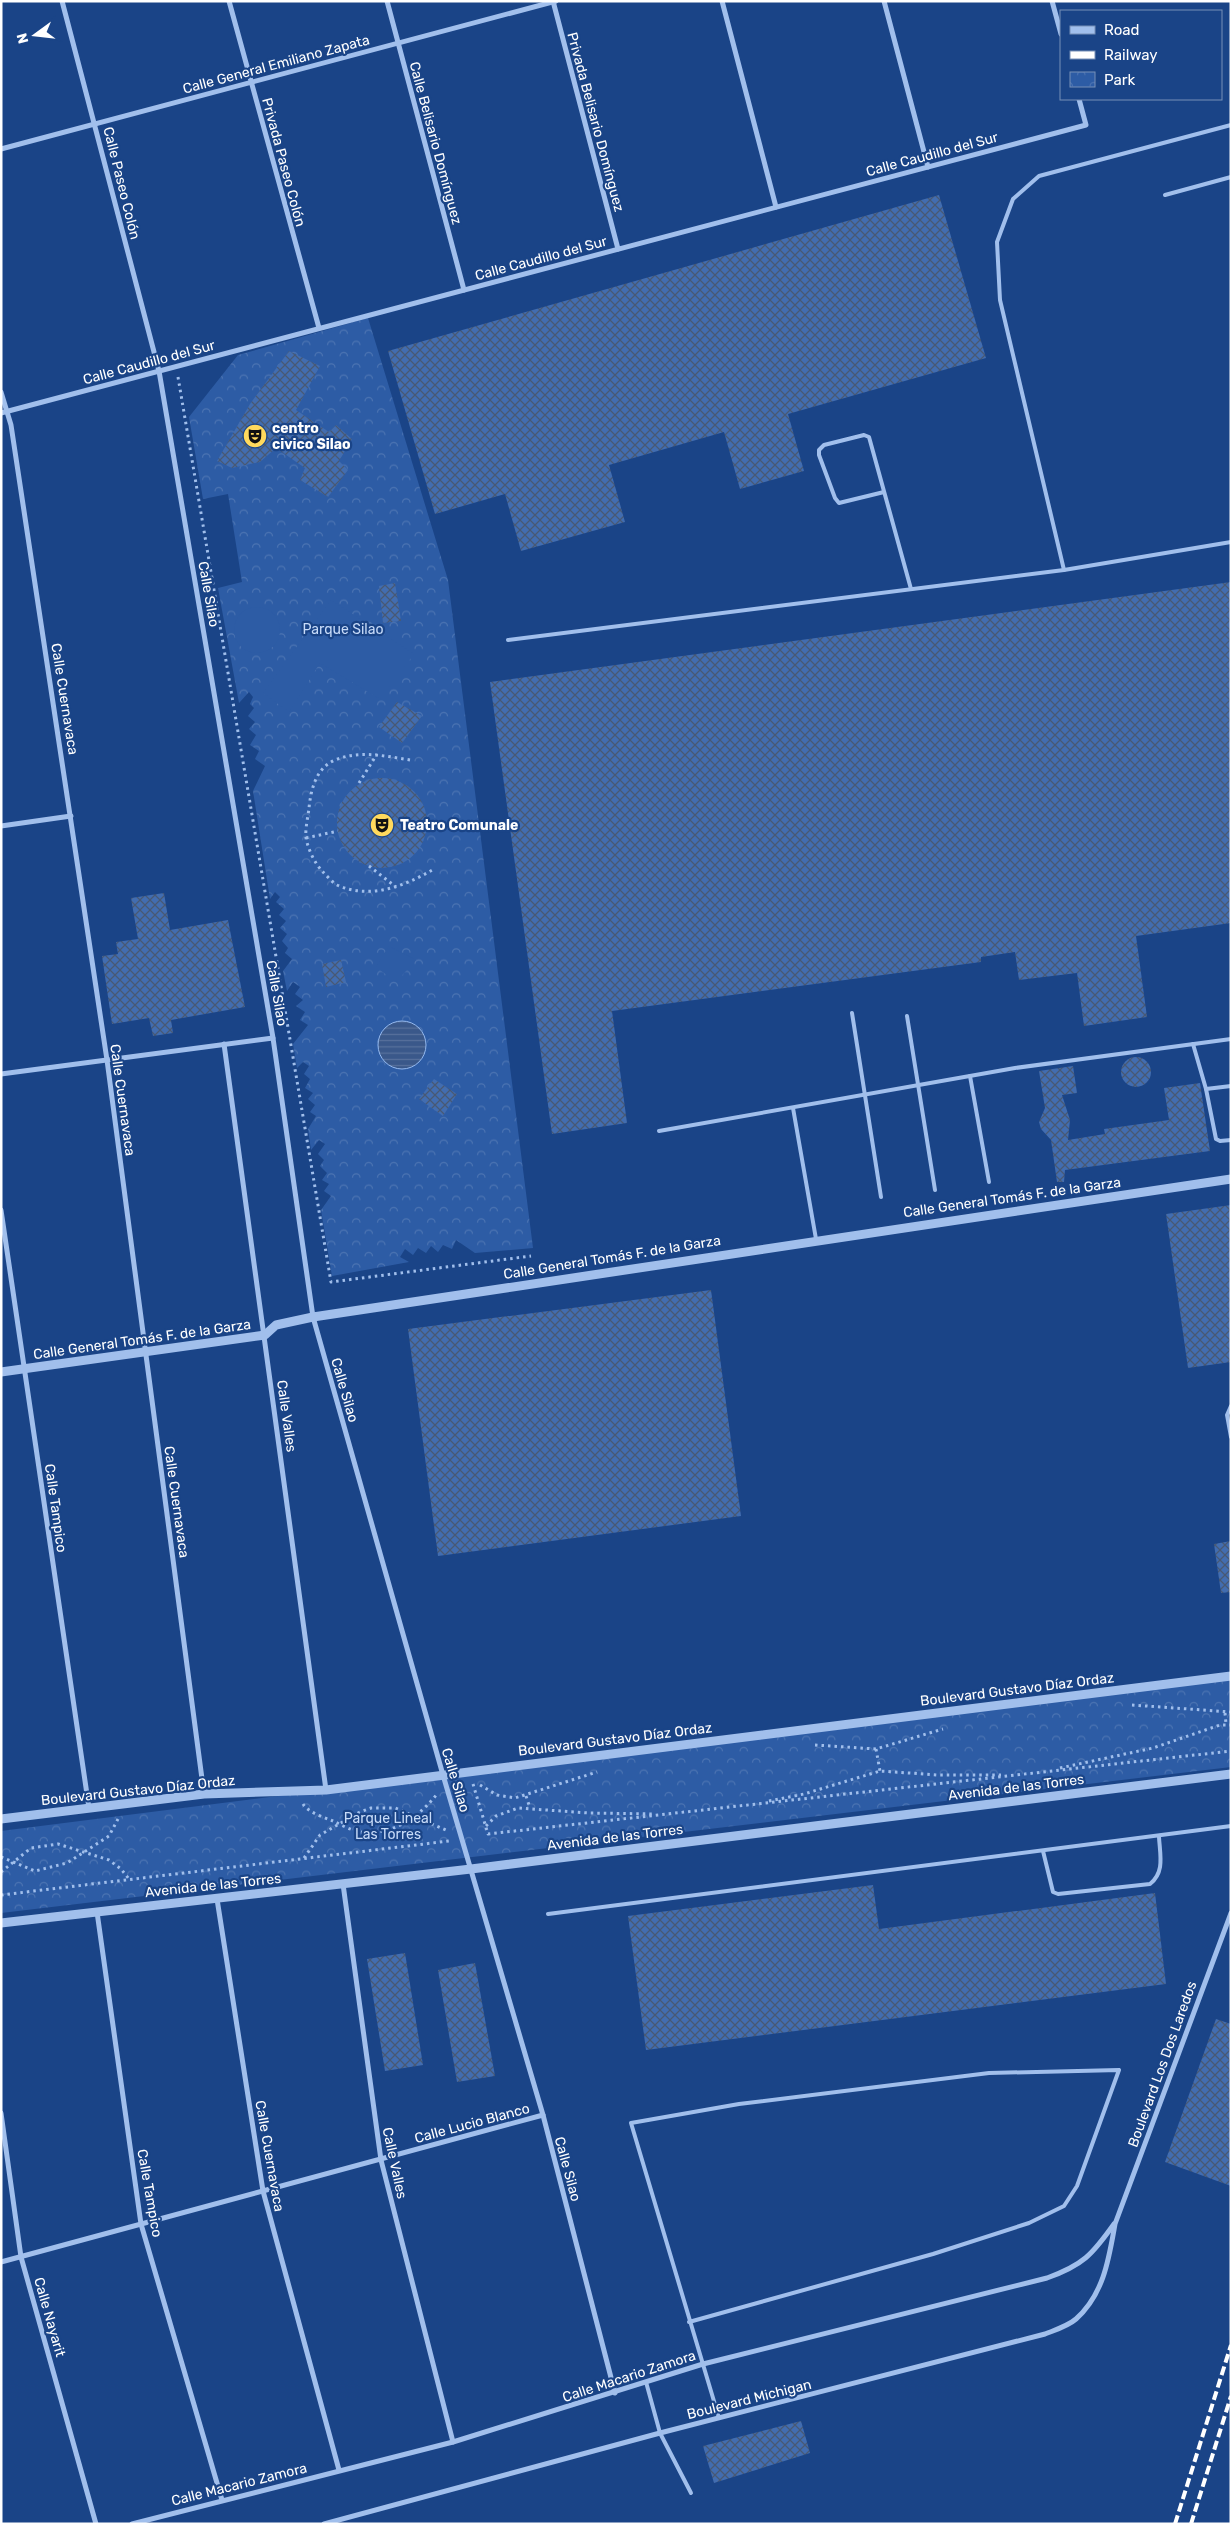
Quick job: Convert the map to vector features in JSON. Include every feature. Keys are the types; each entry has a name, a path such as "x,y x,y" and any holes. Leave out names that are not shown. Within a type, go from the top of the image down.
{"street":[{"name":"Calle Paseo Colón","path":"62,1 96,124 159,371"},
{"name":"Privada Paseo Colón","path":"229,1 318,328"},
{"name":"Calle Belisario Domínguez","path":"387,1 464,290"},
{"path":"722,1 776,207"},
{"path":"884,1 928,167"},
{"path":"1052,1 1060,30"},
{"name":"Calle General Emiliano Zapata","path":"1,149 554,2"},
{"name":"Privada Belisario Domínguez","path":"554,2 618,249"},
{"name":"Calle Caudillo del Sur","path":"4,412 1086,125 1079,100"},
{"name":"Calle Silao","path":"159,371 274,1038 313,1317 442,1775 542,2116 615,2393"},
{"path":"1,392 4,412"},
{"name":"Calle Cuernavaca","path":"4,412 11,425 72,816 107,1060 204,1794"},
{"path":"1,826 72,816"},
{"path":"1,1074 274,1038"},
{"name":"Calle Valles","path":"224,1044 326,1790"},
{"name":"Calle General Tomás F. de la Garza","path":"1,1372 265,1335 276,1325 313,1317 1231,1178"},
{"name":"Calle Tampico","path":"1,1210 89,1808"},
{"name":"Boulevard Gustavo Díaz Ordaz","path":"1,1819 204,1794 326,1790 1231,1676"},
{"name":"Avenida de las Torres","path":"1,1923 471,1869 1231,1774"},
{"name":"Calle Valles","path":"343,1884 380,2160 453,2442"},
{"name":"Calle Cuernavaca","path":"217,1899 263,2191 339,2470"},
{"name":"Calle Tampico","path":"97,1912 141,2224 222,2500"},
{"name":"Boulevard Los Dos Laredos","path":"1115,2224 1231,1913"},
{"name":"Calle Nayarit","path":"1,2113 21,2257 96,2524"},
{"name":"Calle Lucio Blanco","path":"1,2262 542,2116"},
{"name":"Calle Macario Zamora","path":"132,2524 453,2442 703,2364 1047,2278 1072,2269 1091,2255 1115,2224"},
{"name":"Boulevard Michigan","path":"324,2524 660,2433 1045,2334 1076,2320 1090,2302 1102,2280 1108,2262 1115,2224"}],"lane":[{"path":"1064,570 1000,300 997,242 1012,199 1039,176 1231,125"},
{"path":"1165,195 1231,177"},
{"path":"884,492 839,503 834,498 819,450 824,445 864,434 869,437 911,589"},
{"path":"508,640 1064,570 1231,542"},
{"path":"852,1013 881,1197"},
{"path":"907,1016 935,1190"},
{"path":"659,1131 970,1076 1231,1039"},
{"path":"1193,1044 1206,1089 1216,1139 1220,1141 1231,1140"},
{"path":"970,1076 989,1182"},
{"path":"1206,1089 1231,1086"},
{"path":"793,1108 816,1240"},
{"path":"1231,1406 1227,1416 1231,1437"},
{"path":"548,1914 1159,1837 1231,1826"},
{"path":"1043,1851 1050,1886 1053,1892 1058,1894 1150,1884 1161,1871 1159,1837"},
{"path":"689,2322 926,2256 1029,2223 1064,2206 1077,2186 1118,2070 989,2073 739,2104 631,2123 689,2322 719,2418"},
{"path":"646,2382 660,2433 691,2493"}],"path":[{"path":"177,370 331,1282 531,1256"},
{"path":"410,760 377,754 356,754 334,761 318,773 310,795 306,838 316,865 336,884 367,892 396,887 434,869"},
{"path":"359,783 377,754"},
{"path":"306,838 338,831"},
{"path":"369,866 396,887"},
{"path":"1129,1705 1231,1712"},
{"path":"747,1806 804,1794 880,1771 958,1776 1032,1773 1153,1748 1228,1724 1225,1713"},
{"path":"810,1744 876,1749 944,1728"},
{"path":"876,1749 880,1771"},
{"path":"604,1770 526,1796 506,1798 472,1780 488,1834 1231,1751"},
{"path":"300,1797 304,1807 312,1812 360,1832 374,1832 389,1830 414,1816 439,1792"},
{"path":"526,1796 530,1808"},
{"path":"304,1858 320,1835 360,1812 384,1807 395,1808 449,1832"},
{"path":"486,1826 496,1816 508,1811 530,1808 590,1813 671,1814"},
{"path":"1,1857 35,1871 46,1870 67,1863 109,1836 118,1819"},
{"path":"1,1895 451,1840"},
{"path":"1,1872 31,1848 48,1844 71,1847 109,1860 121,1869 129,1879"}],"green space":[{"name":"Parque Silao","path":"368,318 448,580 533,1248 475,1253 456,1240 452,1249 443,1245 438,1252 431,1246 426,1253 418,1248 413,1255 405,1249 400,1257 409,1262 332,1276 321,1210 331,1196 324,1191 329,1184 322,1180 327,1173 320,1166 324,1160 318,1154 325,1144 319,1140 311,1150 308,1129 316,1116 310,1112 315,1105 308,1099 313,1093 305,1088 310,1079 304,1074 309,1066 303,1062 297,1068 293,1044 308,1025 300,1020 305,1012 296,1006 303,1000 295,994 300,987 293,982 287,991 283,971 292,959 285,953 288,948 282,941 287,934 280,928 286,921 279,915 284,909 276,902 280,897 275,892 270,899 253,791 265,766 255,759 259,751 250,745 256,735 249,729 255,722 248,716 254,708 250,704 253,697 249,692 239,703 218,588 242,582 228,494 203,499 189,417 238,355"},
{"path":"331,600 414,654 380,699 320,663 289,712 263,693"},
{"path":"257,607 270,611 276,617 280,630 276,643 270,649 257,653 244,649 238,643 234,630 238,617 244,611"},
{"path":"389,946 416,960 396,982 376,967"},
{"name":"Parque Lineal Las Torres","path":"1231,1676 1231,1767 1,1913 1,1831"}],"shaded area":[{"path":"397,1021 407,1021 419,1028 426,1040 426,1050 419,1062 407,1069 397,1069 389,1065 382,1058 378,1050 378,1040 382,1032 389,1025"}],"building":[{"path":"939,195 986,358 788,414 804,471 740,489 724,432 609,465 625,522 521,551 505,494 435,514 388,351"},
{"name":"centro civico Silao","path":"289,351 320,366 296,410 329,432 336,425 352,439 339,461 348,470 328,497 300,480 305,468 276,448 260,462 232,468 217,461 250,404"},
{"path":"1231,582 1231,923 1136,936 1147,1017 1084,1026 1077,973 1019,980 1015,952 981,957 981,962 612,1011 627,1123 552,1134 490,682"},
{"path":"395,583 401,621 383,623 379,586"},
{"path":"397,702 422,716 402,743 379,727"},
{"name":"Teatro Comunale","path":"382,778 399,781 414,791 424,806 427,823 424,840 414,855 399,865 382,868 365,865 350,855 340,840 337,823 340,806 350,791 365,781"},
{"path":"164,893 170,930 228,920 245,1007 171,1020 173,1033 153,1036 149,1018 112,1024 102,956 118,954 116,942 138,939 131,898"},
{"path":"341,960 346,982 326,987 322,964"},
{"path":"1136,1057 1147,1061 1151,1072 1147,1083 1136,1087 1125,1083 1121,1072 1125,1061"},
{"path":"1073,1066 1077,1093 1062,1095 1070,1120 1068,1140 1105,1134 1104,1129 1169,1120 1164,1088 1200,1083 1210,1151 1065,1170 1064,1182 1057,1182 1051,1140 1041,1129 1039,1122 1045,1108 1039,1071"},
{"path":"434,1079 457,1094 443,1116 419,1099"},
{"path":"1231,1205 1231,1362 1188,1368 1166,1214"},
{"path":"711,1290 741,1516 438,1556 408,1329"},
{"path":"1231,1541 1231,1592 1221,1593 1214,1544"},
{"path":"873,1885 879,1929 1155,1893 1166,1984 646,2050 628,1916"},
{"path":"405,1953 423,2065 385,2071 367,1959"},
{"path":"475,1963 495,2076 457,2082 438,1970"},
{"path":"1216,2019 1231,2024 1231,2186 1165,2162"},
{"path":"801,2421 810,2453 714,2483 703,2446"}],"railway":[{"path":"1175,2524 1231,2345"},
{"path":"1191,2524 1231,2396"}],"place":[{"name":"centro civico Silao","path":"255,436"},
{"name":"Teatro Comunale","path":"382,825"}]}
